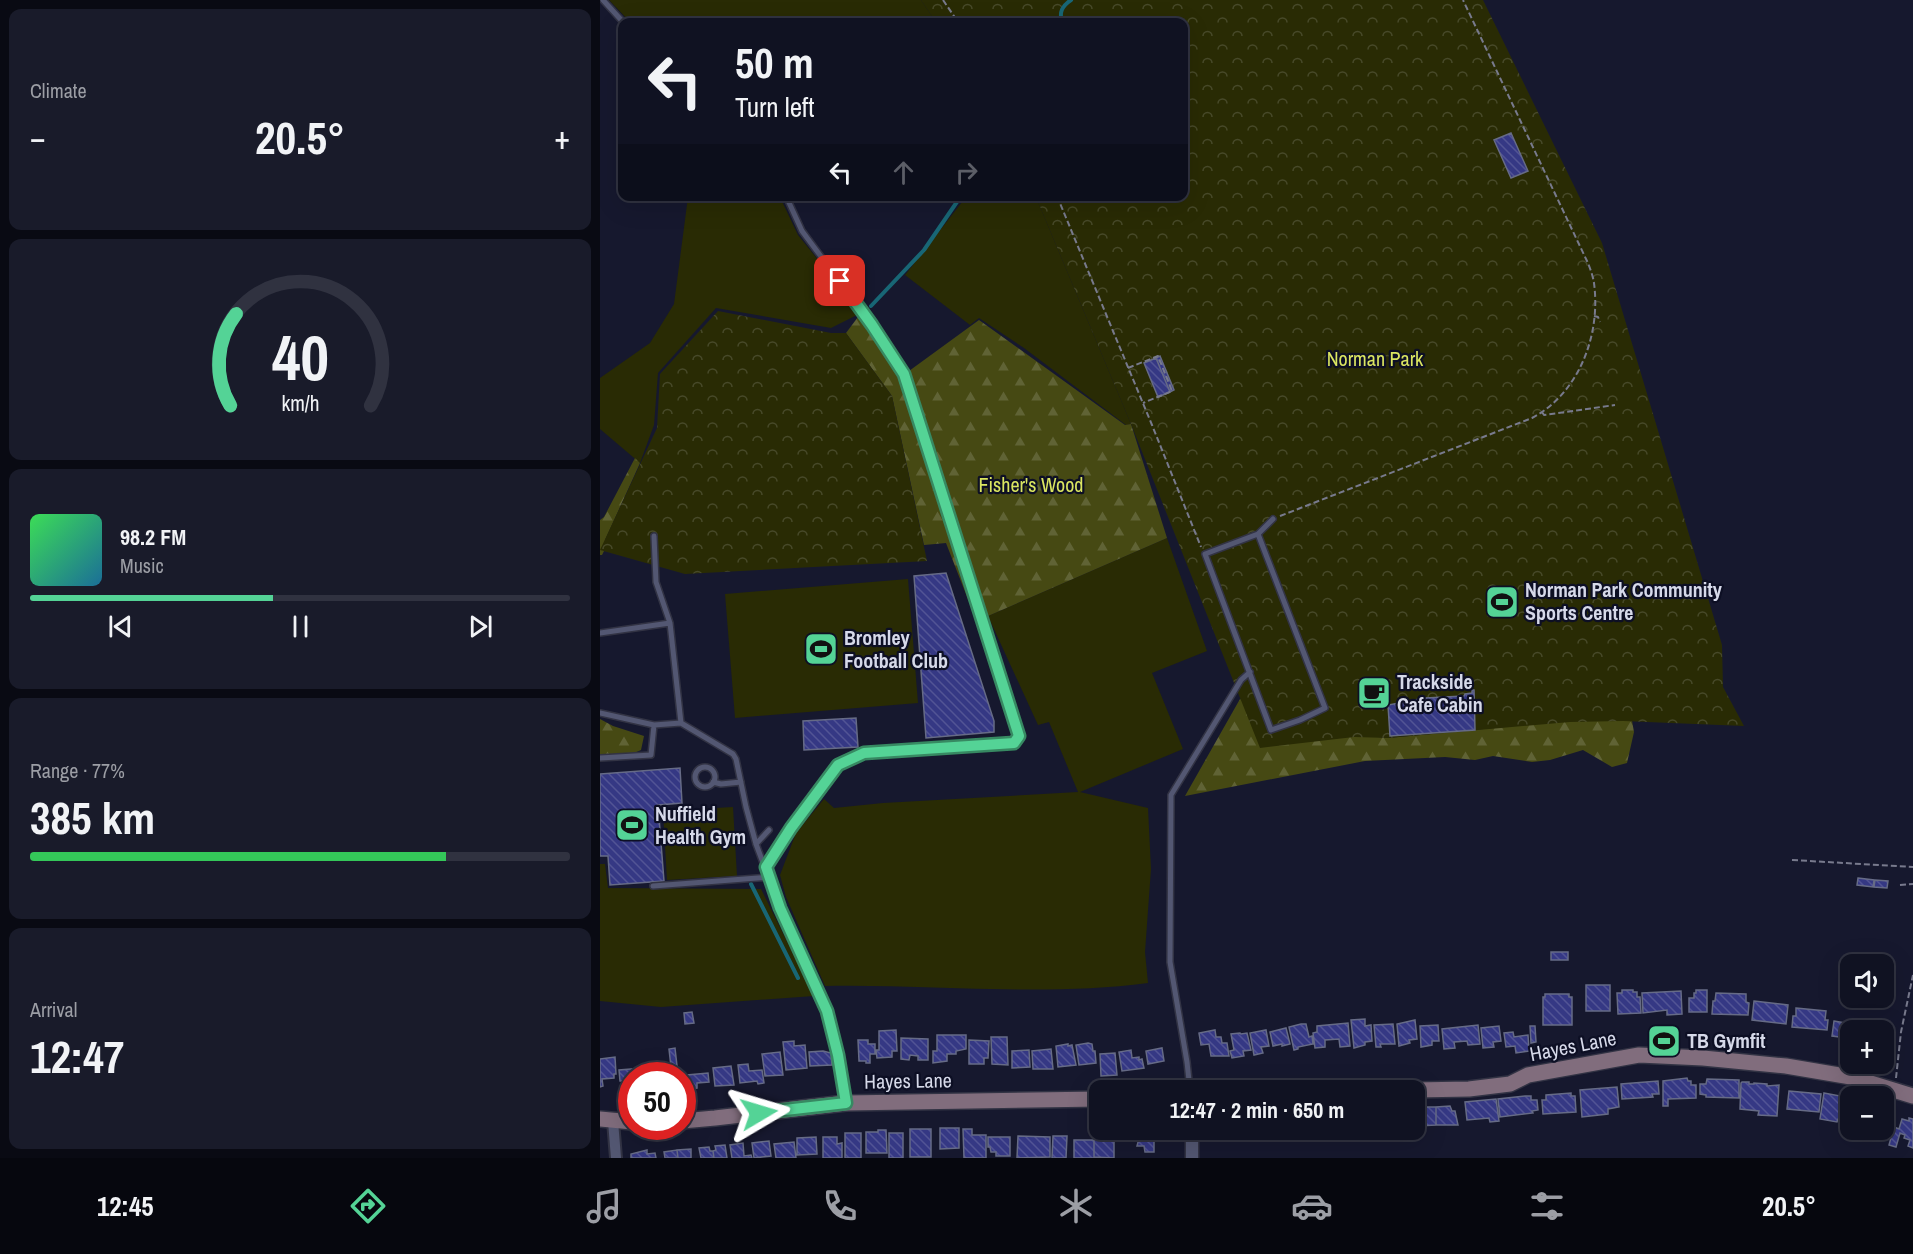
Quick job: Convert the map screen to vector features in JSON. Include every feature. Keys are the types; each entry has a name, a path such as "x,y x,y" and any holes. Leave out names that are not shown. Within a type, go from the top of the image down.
{"main road":[{"name":"Hayes Lane","path":"1425,1090 1469,1089 1510,1084 1528,1075 1639,1055 1786,1066 1851,1077 1913,1096"},
{"name":"Hayes Lane","path":"696,1120 846,1103 1089,1100"}],"street":[{"path":"606,1120 616,1158"},
{"path":"1192,1140 1192,1158"}],"lane":[{"path":"603,0 619,18"},
{"path":"766,867 791,828 838,765 864,753 1014,743 1019,736 904,374 872,325 802,231 788,201"},
{"path":"1258,534 1325,708 1271,730 1205,554 1258,534 1272,519"},
{"path":"654,536 656,582 670,623 681,723"},
{"path":"600,633 670,623"},
{"path":"1189,1080 1170,962 1171,795 1241,680 1250,672"},
{"path":"600,713 654,725 681,723 733,754 756,844 780,908 827,1011 838,1055 846,1103"},
{"path":"600,758 651,755 654,725"},
{"path":"713,782 721,784 741,782"},
{"path":"756,844 770,830"},
{"path":"653,886 769,877"}],"path":[{"path":"943,0 955,18"},
{"path":"1272,519 1542,412 1563,395 1577,374 1591,337 1594,316 1594,282 1587,261 1462,0"},
{"path":"1059,201 1205,554"},
{"path":"1594,316 1598,317 1600,322"},
{"path":"1128,368 1158,356 1172,391 1143,403"},
{"path":"1542,412 1544,416 1615,405"},
{"path":"1792,860 1913,867"},
{"path":"1900,885 1913,884"},
{"path":"1895,1090 1901,1032 1913,975"}],"green space":[{"path":"609,0 921,0 933,18 626,18"},
{"name":"Norman Park","path":"921,0 1483,0 1602,243 1722,645 1723,687 1744,726 1623,721 1570,722 1388,738 1354,737 1260,748 1131,424 1038,201 1188,201 1188,18 933,18"},
{"path":"687,201 782,201 798,235 861,313 831,328 716,308 658,373 654,425 640,463 600,429 600,378 650,343 674,304"},
{"path":"963,201 1038,201 1131,424 1126,425 1024,348 979,318 970,325 905,275"},
{"path":"718,311 831,333 846,333 892,396 927,561 685,574 600,550 657,428 660,374"},
{"name":"Fisher's Wood","path":"868,312 909,371 979,320 1125,425 1131,424 1167,538 988,616 978,625 946,543 924,545 892,396 846,333 861,313"},
{"path":"635,458 640,463 605,540 608,543 600,555 600,520 604,517"},
{"path":"1167,538 1207,651 1152,673 1183,749 1080,792 1148,808 1151,869 1145,952 1148,983 1027,990 825,986 786,897 780,875 796,833 824,799 834,808 1078,792 1049,722 1038,725 988,616"},
{"name":"Bromley Football Club","path":"908,579 918,703 735,718 725,594"},
{"path":"1240,699 1327,732 1388,738 1505,727 1629,704 1634,732 1627,763 1612,767 1583,750 1550,760 1532,762 1493,756 1475,760 1445,757 1365,761 1185,796"},
{"path":"600,719 613,726 644,736 641,750 600,757"},
{"path":"733,807 737,876 667,880 663,811"},
{"path":"600,864 605,864 608,888 761,889 814,996 661,1007 600,1001"}],"building":[{"path":"1511,133 1528,171 1511,178 1494,140"},
{"path":"1160,356 1174,390 1170,392 1156,358"},
{"path":"1156,358 1170,392 1158,397 1144,363"},
{"path":"946,573 994,721 994,732 926,738 914,576"},
{"path":"1474,690 1475,730 1390,736 1388,705 1425,698 1464,696 1472,693"},
{"path":"856,718 858,747 804,750 803,721"},
{"path":"680,768 682,803 658,805 664,881 610,885 608,856 600,856 600,774"},
{"path":"1858,878 1874,880 1873,887 1857,885"},
{"path":"1875,880 1888,881 1887,888 1874,887"},
{"path":"1551,952 1568,952 1568,960 1551,960"},
{"path":"1586,985 1610,985 1610,1011 1586,1011"},
{"path":"1622,990 1637,992 1637,997 1640,997 1641,1013 1618,1014 1617,993 1622,993"},
{"path":"1696,990 1707,990 1707,1012 1689,1012 1689,998 1694,998"},
{"path":"1681,991 1682,1014 1667,1015 1667,1010 1643,1013 1642,993"},
{"path":"1716,993 1746,994 1746,1002 1749,1003 1748,1015 1712,1014"},
{"path":"1545,994 1569,994 1569,997 1572,997 1572,1025 1543,1025 1543,997"},
{"path":"1754,1001 1788,1005 1786,1024 1752,1020"},
{"path":"1796,1008 1826,1011 1827,1030 1792,1027"},
{"path":"692,1012 694,1023 685,1024 684,1013"},
{"path":"1365,1019 1365,1026 1371,1025 1372,1041 1354,1048 1351,1020"},
{"path":"1415,1020 1417,1039 1409,1040 1410,1043 1399,1046 1397,1024"},
{"path":"1834,1021 1840,1022 1840,1037 1832,1036"},
{"path":"1348,1023 1350,1046 1340,1047 1339,1039 1325,1040 1325,1047 1315,1048 1313,1033 1317,1032 1317,1026"},
{"path":"1306,1024 1313,1044 1294,1050 1289,1027"},
{"path":"1393,1024 1395,1044 1380,1044 1381,1047 1376,1047 1374,1025"},
{"path":"1438,1025 1439,1041 1432,1041 1432,1045 1421,1047 1420,1026"},
{"path":"1478,1025 1480,1044 1468,1045 1467,1041 1454,1042 1455,1048 1444,1049 1442,1029"},
{"path":"1499,1026 1501,1041 1493,1042 1494,1047 1483,1048 1481,1028"},
{"path":"1530,1026 1535,1026 1536,1042 1531,1043"},
{"path":"1286,1028 1290,1044 1273,1046 1270,1032"},
{"path":"896,1030 897,1051 892,1051 892,1057 877,1058 879,1031"},
{"path":"1215,1030 1216,1037 1221,1037 1222,1043 1227,1043 1229,1056 1211,1056 1209,1044 1201,1045 1199,1033"},
{"path":"1266,1030 1269,1046 1261,1047 1263,1053 1254,1055 1250,1033"},
{"path":"1513,1032 1514,1037 1528,1035 1529,1051 1516,1053 1515,1046 1506,1047 1504,1033"},
{"path":"1247,1033 1251,1050 1243,1051 1244,1056 1232,1058 1230,1051 1234,1050 1231,1034"},
{"path":"937,1035 966,1035 966,1049 956,1051 956,1054 947,1054 947,1061 933,1063 933,1051 937,1051"},
{"path":"991,1037 1007,1037 1008,1065 992,1064"},
{"path":"901,1038 928,1039 928,1060 918,1060 918,1056 910,1055 909,1060 901,1059"},
{"path":"858,1040 868,1040 868,1044 875,1044 875,1054 870,1054 870,1063 859,1061"},
{"path":"969,1040 989,1041 988,1058 984,1058 984,1064 969,1064"},
{"path":"794,1041 794,1046 805,1045 807,1068 786,1070 783,1042"},
{"path":"1068,1044 1068,1046 1072,1045 1076,1065 1058,1067 1056,1046"},
{"path":"1092,1044 1093,1051 1095,1051 1096,1063 1079,1065 1076,1045"},
{"path":"675,1048 677,1062 670,1062 669,1049"},
{"path":"1162,1048 1164,1061 1148,1064 1146,1051"},
{"path":"1051,1049 1053,1069 1033,1069 1032,1051"},
{"path":"1029,1050 1030,1067 1012,1068 1012,1051"},
{"path":"1131,1050 1132,1058 1142,1059 1144,1068 1122,1071 1119,1052"},
{"path":"780,1052 783,1075 765,1076 762,1054"},
{"path":"809,1052 831,1053 832,1065 810,1066"},
{"path":"1115,1053 1117,1075 1101,1076 1100,1054"},
{"path":"615,1057 616,1074 614,1078 602,1079 603,1086 600,1087 600,1059"},
{"path":"748,1064 749,1071 762,1070 764,1083 758,1084 757,1081 740,1083 738,1065"},
{"path":"731,1066 734,1085 715,1086 713,1068"},
{"path":"708,1073 709,1082 697,1083 696,1088 696,1074"},
{"path":"1687,1078 1691,1081 1691,1085 1696,1085 1696,1098 1668,1099 1668,1106 1663,1106 1663,1081"},
{"path":"1707,1079 1739,1080 1739,1098 1706,1097 1700,1094 1700,1084 1706,1084"},
{"path":"1658,1081 1659,1094 1652,1094 1653,1097 1622,1099 1621,1084"},
{"path":"1742,1082 1767,1084 1767,1086 1779,1085 1777,1116 1758,1115 1759,1111 1740,1109"},
{"path":"1617,1087 1619,1107 1608,1109 1608,1114 1582,1117 1580,1090"},
{"path":"1789,1091 1821,1094 1819,1112 1787,1109"},
{"path":"1571,1093 1571,1096 1575,1096 1576,1112 1543,1114 1542,1100 1546,1100 1546,1095"},
{"path":"1824,1093 1840,1096 1840,1119 1837,1122 1820,1119"},
{"path":"1531,1096 1531,1100 1537,1100 1538,1110 1532,1111 1533,1113 1500,1117 1498,1099"},
{"path":"1496,1099 1499,1121 1490,1122 1489,1118 1467,1120 1465,1102"},
{"path":"1450,1106 1452,1111 1455,1111 1458,1125 1436,1125 1436,1107"},
{"path":"1425,1107 1436,1107 1436,1125 1425,1126"},
{"path":"1909,1118 1913,1119 1913,1148 1908,1146 1910,1140 1904,1138 1905,1135 1900,1133 1896,1147 1889,1145 1890,1140 1894,1140 1894,1127 1899,1129 1902,1119 1909,1121"},
{"path":"940,1128 959,1128 959,1148 940,1149"},
{"path":"910,1129 931,1129 931,1157 910,1157"},
{"path":"963,1129 972,1129 972,1135 986,1135 986,1158 964,1158"},
{"path":"878,1130 886,1130 887,1153 866,1153 866,1132 878,1132"},
{"path":"845,1133 861,1133 861,1158 845,1158"},
{"path":"889,1133 903,1133 903,1158 889,1158"},
{"path":"1018,1136 1050,1137 1050,1157 1017,1158"},
{"path":"1053,1136 1067,1136 1066,1158 1052,1158"},
{"path":"816,1137 817,1154 797,1155 797,1138"},
{"path":"823,1137 837,1137 837,1144 842,1143 842,1158 823,1158"},
{"path":"988,1137 1010,1137 1010,1156 996,1156 996,1152 991,1152 988,1147"},
{"path":"1074,1140 1094,1140 1094,1158 1074,1158"},
{"path":"1094,1140 1114,1140 1114,1158 1094,1157"},
{"path":"1139,1140 1154,1140 1154,1152 1145,1152 1144,1146 1137,1146"},
{"path":"769,1141 771,1156 754,1158 752,1143"},
{"path":"794,1142 796,1158 776,1158 774,1144"},
{"path":"743,1143 744,1156 751,1155 752,1158 732,1158 730,1145"},
{"path":"725,1145 727,1158 714,1158 715,1146"},
{"path":"709,1147 710,1151 713,1151 714,1158 701,1158 699,1148"},
{"path":"691,1149 691,1158 678,1158 677,1150"},
{"path":"647,1150 647,1154 655,1153 656,1158 631,1158 631,1154"},
{"path":"677,1150 678,1158 665,1158 664,1152"}],"waterway":[{"path":"1061,18 1062,10 1071,0"},
{"path":"871,306 924,250 958,201"},
{"path":"751,884 798,978"}],"place":[{"name":"Norman Park Community Sports Centre","path":"1502,602"},
{"name":"Bromley Football Club","path":"821,649"},
{"name":"Trackside Cafe Cabin","path":"1374,693"},
{"name":"Nuffield Health Gym","path":"632,825"},
{"name":"TB Gymfit","path":"1664,1041"}],"route":[{"path":"759,1113 846,1103 838,1055 827,1011 780,908 766,867 791,828 838,765 864,753 1014,743 1019,736 904,374 840,281"}]}
